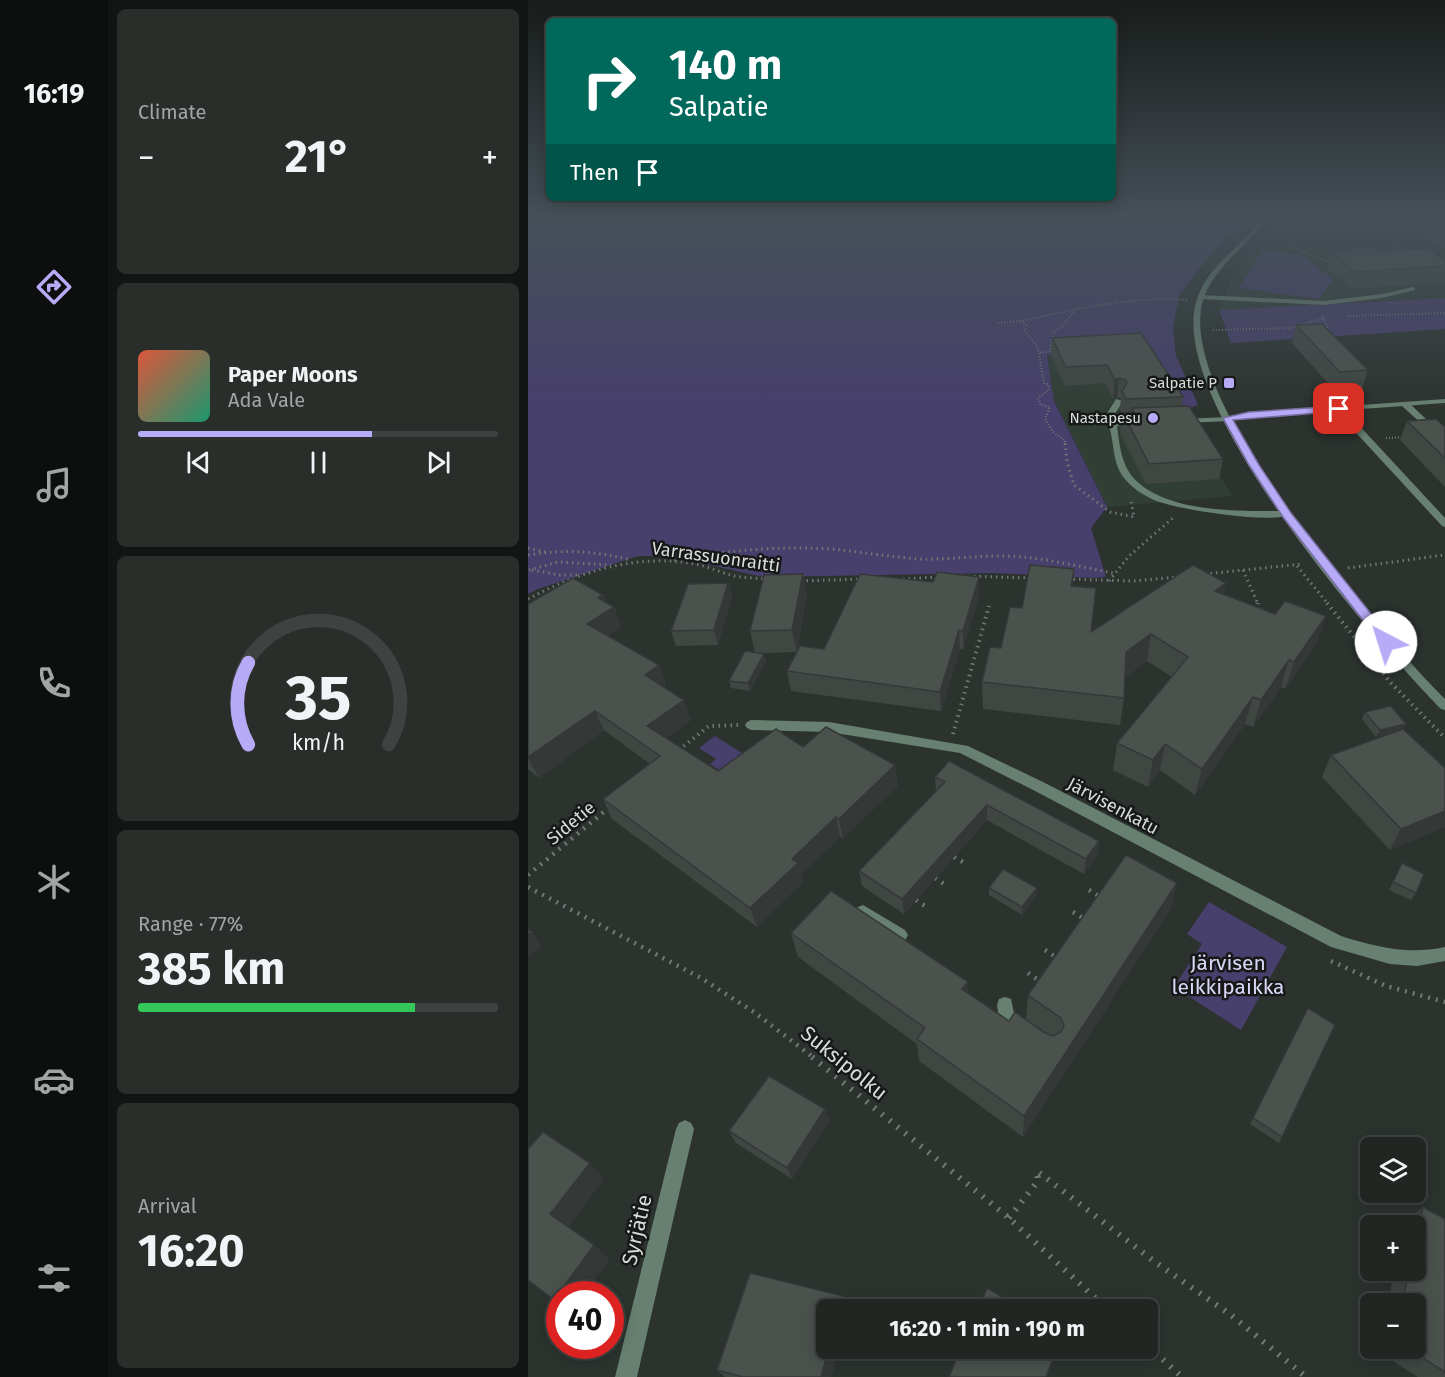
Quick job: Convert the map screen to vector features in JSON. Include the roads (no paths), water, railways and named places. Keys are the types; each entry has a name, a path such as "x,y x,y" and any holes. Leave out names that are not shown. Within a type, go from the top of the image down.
{"street":[{"path":"1210,282 1200,299 1197,318 1200,352 1204,369 1227,418 1286,514 1321,561 1399,656 1445,706"},
{"path":"1200,299 1324,303 1382,296 1413,289"},
{"path":"1119,401 1109,417 1113,424 1117,455 1128,477 1146,495 1185,506 1219,512 1286,514"},
{"path":"1170,421 1445,401"},
{"path":"1405,404 1445,442"},
{"path":"1339,409 1445,524"},
{"path":"1113,424 1147,422"},
{"name":"Järvisenkatu","path":"751,725 829,727 963,749 1337,942 1386,958 1431,958 1445,954"},
{"path":"863,912 900,935"},
{"path":"1005,1005 1006,1017 1034,1036"},
{"name":"Syrjätie","path":"626,1377 685,1129"}],"place":[{"name":"Salpatie P","path":"1229,383"},
{"name":"Nastapesu","path":"1153,418"}],"park label":[{"name":"Järvisen leikkipaikka","path":"1228,975"}]}
